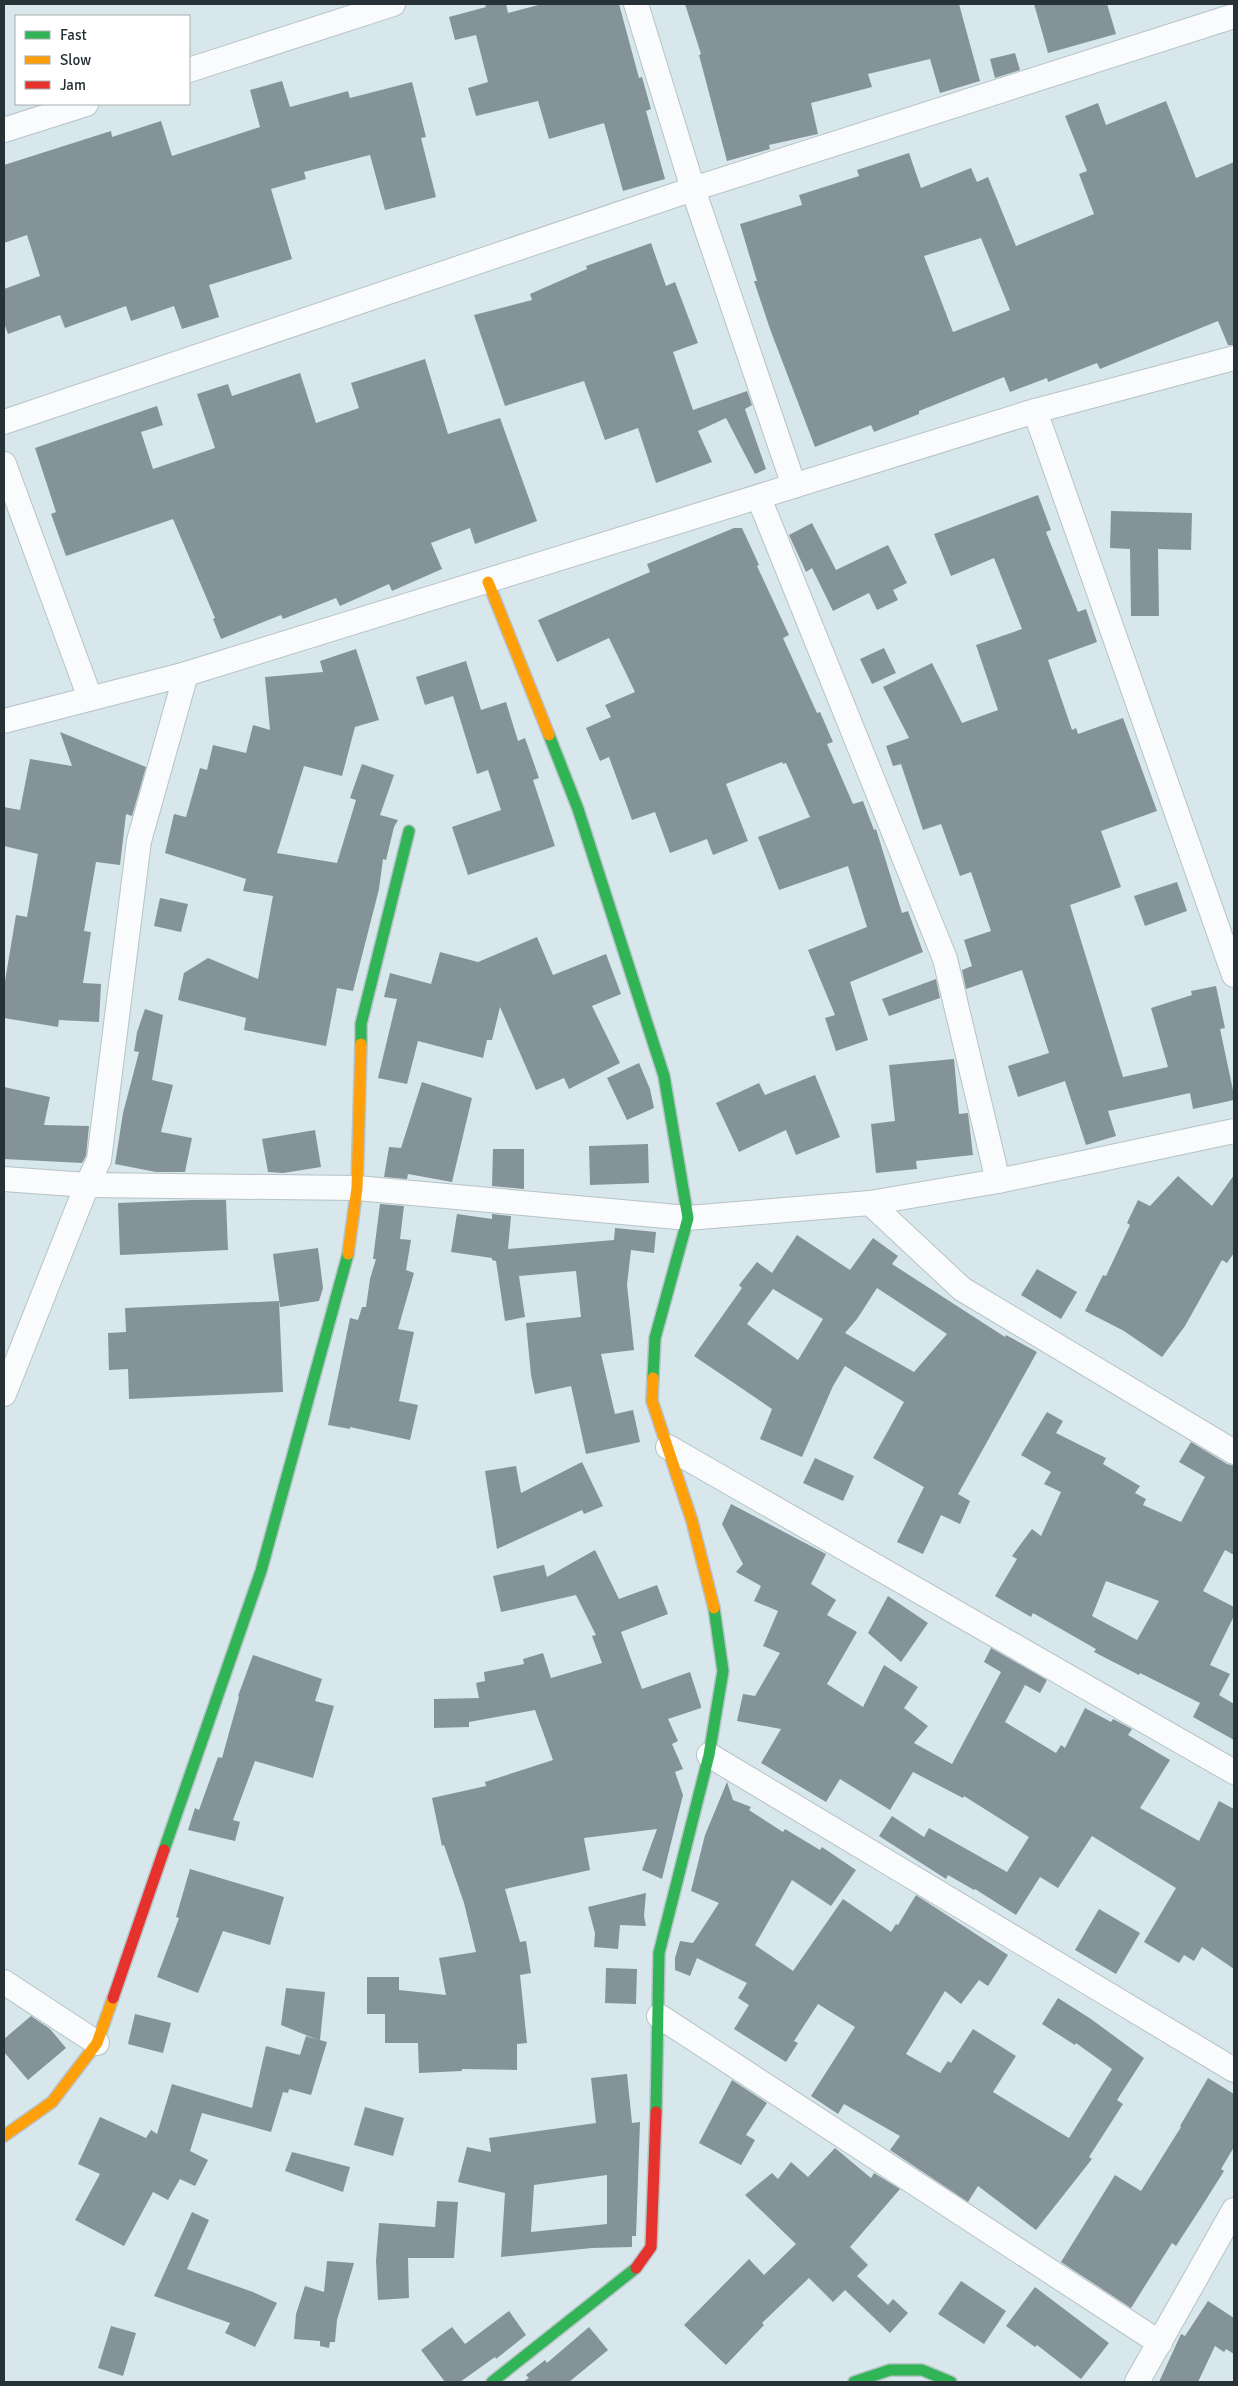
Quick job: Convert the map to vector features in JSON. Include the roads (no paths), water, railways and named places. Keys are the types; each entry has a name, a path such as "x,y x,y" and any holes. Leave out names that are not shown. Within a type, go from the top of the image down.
{"street":[{"path":"190,70 393,4"},
{"path":"636,4 693,189 794,486"},
{"path":"4,422 693,189 1234,16"},
{"path":"4,130 83,105"},
{"path":"4,721 186,674 1035,411 1234,358"},
{"path":"1035,411 1234,975"},
{"path":"4,464 90,698"},
{"path":"759,498 944,959 998,1181"},
{"path":"488,582 578,809 664,1076 688,1218 655,1338 652,1401 692,1521 716,1615 723,1671 709,1755 659,1953 659,2016 651,2247 640,2265 492,2382"},
{"path":"4,1394 87,1185 100,1160 139,841 186,674"},
{"path":"4,2136 52,2102 97,2043 261,1571 347,1259 356,1188 361,1024 409,831"},
{"path":"4,1179 87,1185 356,1188 688,1218 870,1203 998,1181 1234,1131"},
{"path":"870,1203 962,1289 1234,1452"},
{"path":"668,1447 1234,1772"},
{"path":"709,1755 1234,2070"},
{"path":"4,1982 97,2043"},
{"path":"659,2016 1160,2342"},
{"path":"1138,2382 1234,2210"},
{"path":"854,2382 890,2370 922,2370 951,2382"}]}
